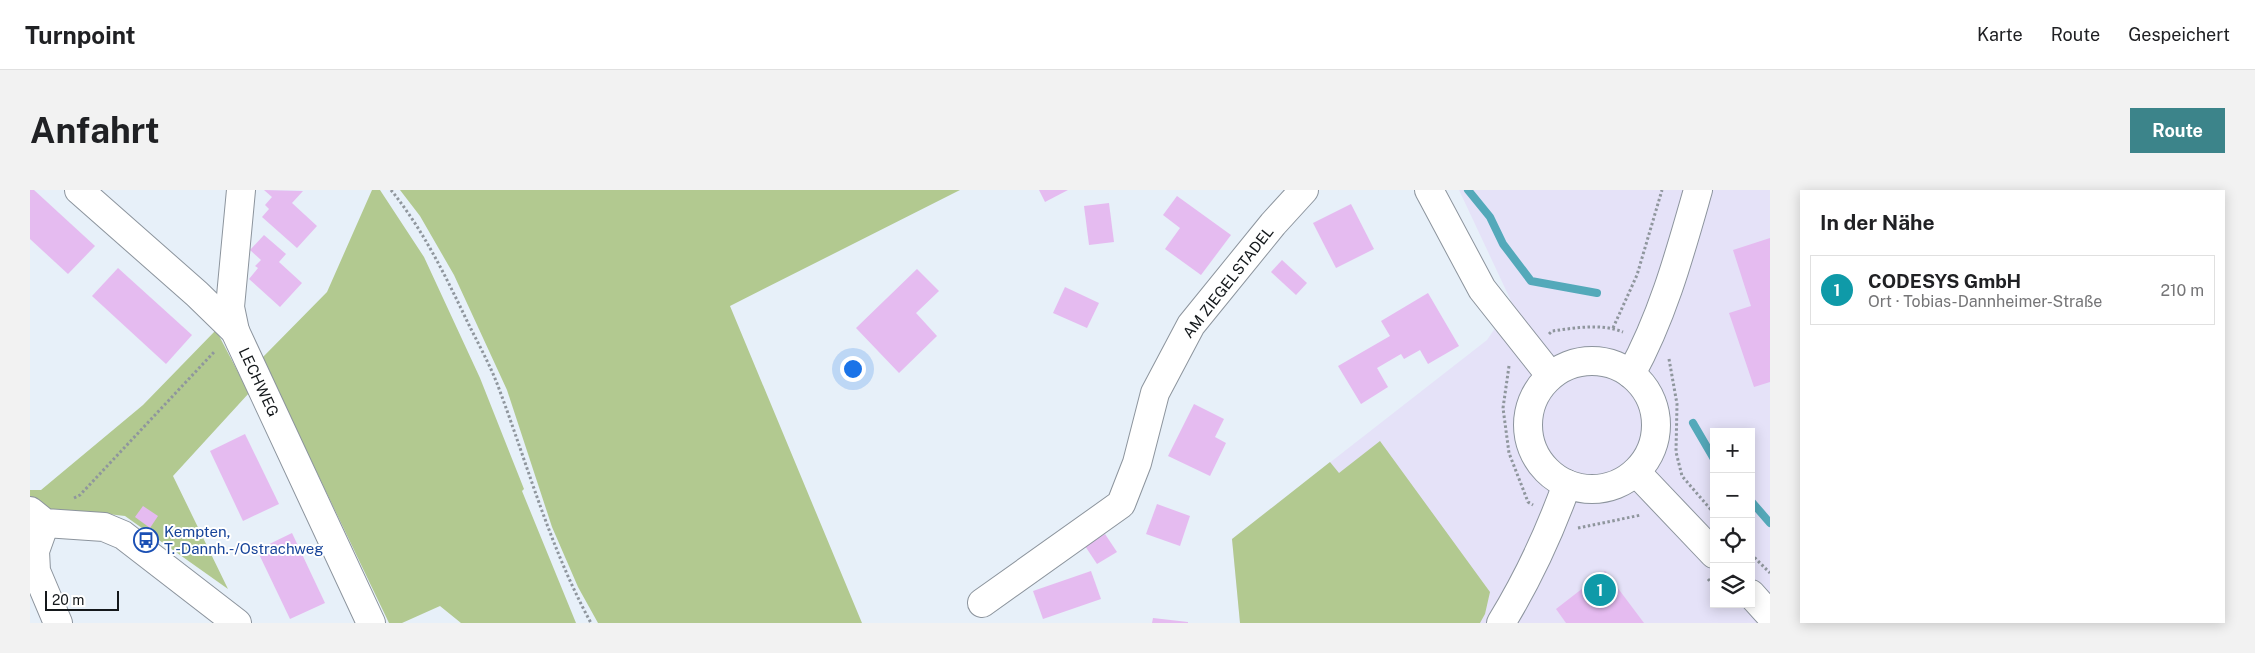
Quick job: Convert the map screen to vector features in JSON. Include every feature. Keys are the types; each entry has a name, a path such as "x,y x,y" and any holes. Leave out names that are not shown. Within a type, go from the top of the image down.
{"street":[{"name":"LECHWEG","path":"78,190 197,294 234,331 371,623"},
{"path":"234,331 230,307 241,190"},
{"name":"AM ZIEGELSTADEL","path":"982,602 1121,504 1136,463 1155,393 1191,325 1273,224 1304,190"},
{"path":"1429,190 1482,289 1550,375"},
{"path":"1631,374 1648,344 1674,273 1698,190"},
{"path":"1590,360 1612,364 1631,374 1646,390 1655,410 1656,433 1649,454 1636,472 1621,482 1603,488 1584,489 1567,484 1548,472 1535,455 1528,434 1528,412 1536,392 1550,375 1569,364 1590,360"},
{"path":"1636,472 1708,564"},
{"path":"1501,623 1527,579 1555,518 1567,484"},
{"path":"58,623 36,572 35,551 38,517 104,528 123,535 237,623"},
{"path":"1755,598 1770,615"}],"path":[{"path":"391,190 414,219 446,278 497,384 547,528 572,588 590,623"},
{"path":"1613,328 1637,275 1662,190"},
{"path":"80,495 234,331"},
{"path":"1509,365 1502,408 1509,452 1528,502 1577,528 1642,514"},
{"path":"1755,558 1770,573"}],"shaded area":[{"path":"1459,190 1770,190 1770,623 1240,623 1232,539 1487,340 1512,303"}],"green space":[{"path":"372,190 380,190 424,257 480,378 524,489 522,491 576,623 461,623 440,606 402,623 389,623 262,358 327,292"},
{"path":"400,190 960,190 730,306 862,623 598,623 578,587 552,527 507,390 454,275 420,216"},
{"path":"216,330 249,393 173,476 228,589 125,516 82,511 30,540 30,490 41,490 143,405"},
{"path":"1380,441 1490,592 1485,614 1480,623 1240,623 1232,539 1330,462 1339,473"}],"building":[{"path":"30,190 34,190 95,246 68,274 30,239"},
{"path":"264,190 303,191 292,203 317,226 297,248 262,217 269,209 265,205 272,197"},
{"path":"1039,190 1068,190 1045,202"},
{"path":"1177,196 1231,235 1201,275 1165,249 1180,228 1163,215"},
{"path":"1109,203 1114,242 1089,245 1084,206"},
{"path":"1351,204 1374,249 1336,268 1313,223"},
{"path":"264,235 286,254 279,262 302,283 280,307 249,279 258,268 255,266 261,260 250,250"},
{"path":"1770,238 1770,382 1754,387 1729,313 1751,306 1733,250"},
{"path":"1282,260 1307,283 1296,295 1271,272"},
{"path":"118,268 192,335 166,364 92,296"},
{"path":"917,269 939,291 916,313 937,336 899,373 856,328"},
{"path":"1065,287 1099,303 1087,328 1053,313"},
{"path":"1428,293 1459,346 1428,364 1420,350 1404,359 1401,354 1377,368 1388,387 1361,404 1338,366 1390,336 1381,321"},
{"path":"1194,404 1224,419 1215,437 1226,443 1210,476 1168,456"},
{"path":"245,434 279,504 243,521 210,451"},
{"path":"1157,504 1190,516 1180,546 1146,534"},
{"path":"143,506 158,516 150,528 135,517"},
{"path":"292,533 325,603 290,619 257,550"},
{"path":"1105,534 1117,552 1097,564 1085,546"},
{"path":"1091,571 1101,599 1043,619 1033,591"},
{"path":"1605,571 1644,623 1566,623 1556,609"},
{"path":"1153,618 1188,622 1188,623 1152,623"}],"waterway":[{"path":"1468,190 1490,217 1503,244 1531,281 1597,293"},
{"path":"1693,423 1710,452"},
{"path":"1755,506 1770,523"}],"place":[{"name":"Kempten, T.-Dannh.-/Ostrachweg","path":"146,540"},
{"name":"CODESYS GmbH","path":"1600,590"}]}
